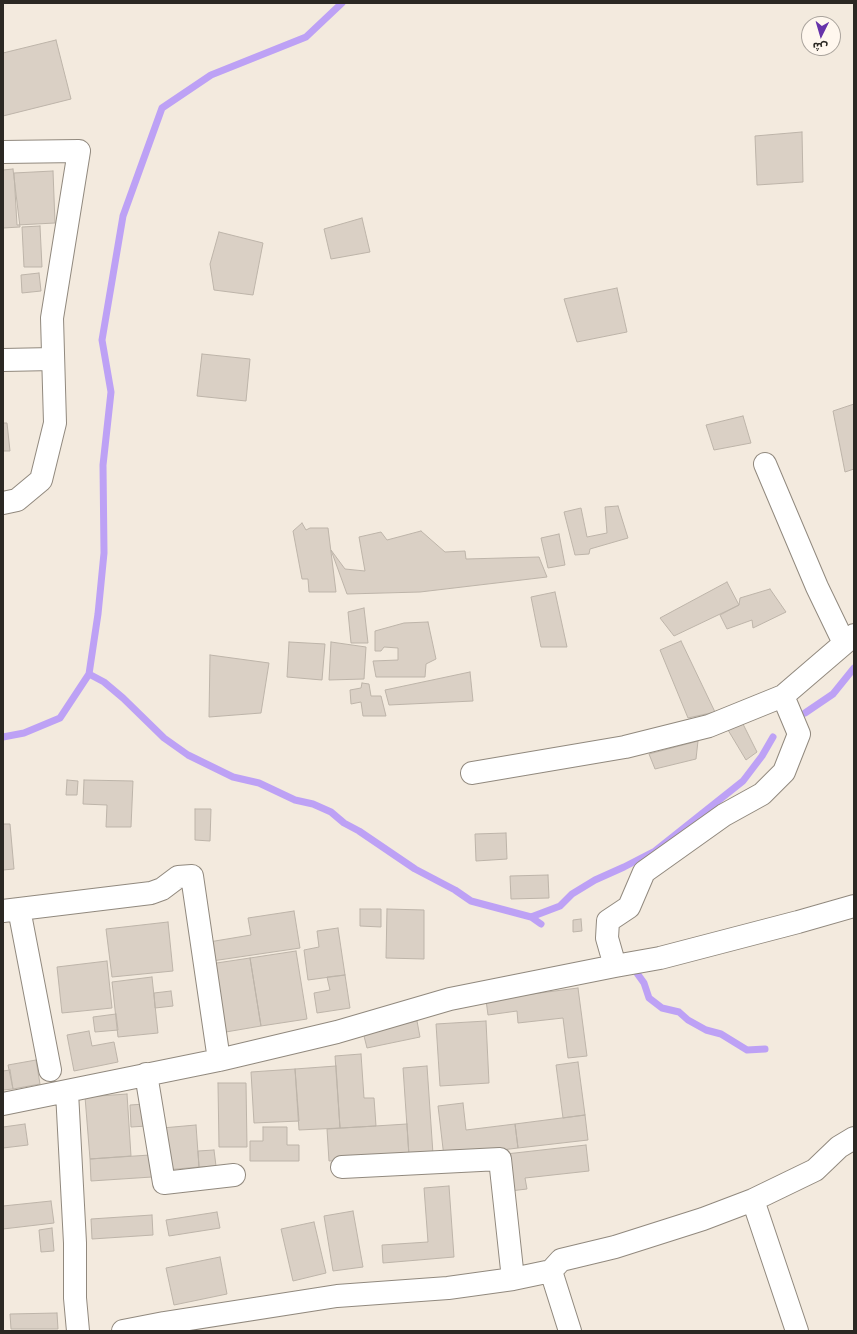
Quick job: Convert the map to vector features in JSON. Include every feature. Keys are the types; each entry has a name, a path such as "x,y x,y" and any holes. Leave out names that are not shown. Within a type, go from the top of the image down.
{"street":[{"path":"3,152 78,151 52,318 55,423 41,480 17,500 3,503"},
{"path":"3,360 53,359"},
{"path":"472,773 625,747 709,726 783,696 849,639 817,587 765,464"},
{"path":"615,966 607,938 608,922 629,907 644,872 724,815 762,794 784,772 799,734 783,696"},
{"path":"50,1070 11,910 151,893 162,889 178,877 192,876 219,1060"},
{"path":"3,1104 219,1060 337,1032 450,999 660,958 854,906"},
{"path":"146,1074 164,1183 234,1175"},
{"path":"67,1092 75,1243 75,1298 78,1331"},
{"path":"123,1331 164,1322 337,1296 448,1288 513,1279 551,1271 561,1260 622,1245 703,1219 753,1200 815,1170 838,1147 854,1138"},
{"path":"342,1167 500,1159 513,1279"},
{"path":"753,1200 797,1331"},
{"path":"551,1271 570,1331"}],"building":[{"path":"56,40 71,99 3,116 3,53"},
{"path":"802,132 803,182 757,185 755,136"},
{"path":"13,169 20,227 3,228 3,170"},
{"path":"53,171 55,223 17,225 14,173"},
{"path":"362,218 370,252 331,259 324,229"},
{"path":"40,226 42,267 24,267 22,227"},
{"path":"219,232 263,243 253,295 214,290 210,264"},
{"path":"39,273 41,291 22,293 21,275"},
{"path":"617,288 627,332 577,342 564,299"},
{"path":"202,354 250,359 246,401 197,396"},
{"path":"854,404 854,469 845,472 833,411"},
{"path":"743,416 751,443 714,450 706,425"},
{"path":"3,423 7,423 10,451 3,451"},
{"path":"618,506 628,538 590,549 589,554 575,555 564,512 581,508 587,537 607,533 605,507"},
{"path":"302,523 306,530 310,528 328,528 336,592 309,592 308,579 302,579 293,531"},
{"path":"421,531 445,552 465,551 466,559 539,557 547,577 420,592 347,594 331,550 345,569 365,571 359,537 381,532 387,540"},
{"path":"559,534 565,565 548,568 541,538"},
{"path":"727,582 739,605 674,636 660,618"},
{"path":"770,589 786,612 753,628 752,620 727,629 720,615 739,605 740,598"},
{"path":"555,592 567,647 541,647 531,597"},
{"path":"364,608 368,643 351,643 348,612"},
{"path":"428,622 436,659 426,664 425,677 376,677 373,661 398,660 398,648 384,647 381,651 375,651 375,631 404,623"},
{"path":"681,641 715,712 688,718 660,650"},
{"path":"289,642 325,644 322,680 287,677"},
{"path":"331,642 366,647 364,679 329,680"},
{"path":"210,655 269,663 261,713 209,717"},
{"path":"470,672 473,701 389,705 385,690"},
{"path":"362,683 369,684 371,696 381,696 386,716 363,716 361,702 351,704 350,690 361,688"},
{"path":"743,724 757,752 746,760 728,730"},
{"path":"698,741 696,759 655,769 649,754"},
{"path":"67,780 78,781 77,795 66,795"},
{"path":"84,780 133,781 131,827 106,827 107,805 83,804"},
{"path":"195,809 211,809 210,841 195,840"},
{"path":"3,824 10,824 14,869 3,870"},
{"path":"506,833 507,859 476,861 475,834"},
{"path":"548,875 549,898 511,899 510,876"},
{"path":"360,909 381,909 381,927 360,926"},
{"path":"387,909 424,910 424,959 386,958"},
{"path":"294,911 300,948 212,961 209,942 251,935 248,918"},
{"path":"581,919 582,931 573,932 573,920"},
{"path":"168,922 173,971 112,977 106,929"},
{"path":"338,928 345,975 308,980 304,950 319,947 317,931"},
{"path":"296,951 307,1019 261,1026 250,958"},
{"path":"250,958 261,1026 220,1033 210,964"},
{"path":"107,961 112,1008 62,1013 57,967"},
{"path":"345,975 350,1008 317,1013 314,993 330,990 327,977"},
{"path":"152,977 158,1033 118,1037 112,982"},
{"path":"578,988 587,1056 568,1058 563,1018 518,1023 517,1011 488,1015 486,1000"},
{"path":"171,991 173,1006 155,1008 154,993"},
{"path":"116,1014 118,1030 95,1032 93,1017"},
{"path":"417,1021 420,1037 367,1048 363,1032"},
{"path":"486,1021 489,1083 440,1086 436,1024"},
{"path":"89,1031 92,1046 114,1042 118,1062 74,1071 67,1035"},
{"path":"361,1054 364,1098 374,1098 376,1126 340,1128 335,1056"},
{"path":"36,1060 40,1084 13,1089 8,1065"},
{"path":"578,1062 585,1115 563,1118 556,1065"},
{"path":"336,1066 340,1128 299,1130 295,1069"},
{"path":"427,1066 433,1154 409,1156 403,1068"},
{"path":"295,1069 299,1121 254,1123 251,1072"},
{"path":"10,1070 13,1089 3,1090 3,1071"},
{"path":"218,1083 246,1083 247,1147 219,1147"},
{"path":"127,1094 131,1156 90,1159 85,1097"},
{"path":"463,1103 466,1130 515,1124 518,1148 444,1157 438,1106"},
{"path":"145,1104 147,1126 131,1127 130,1105"},
{"path":"585,1115 588,1140 518,1148 515,1124"},
{"path":"25,1124 28,1145 3,1148 3,1127"},
{"path":"407,1124 409,1156 329,1161 327,1129"},
{"path":"196,1125 199,1167 166,1170 162,1128"},
{"path":"263,1127 287,1127 287,1145 299,1145 299,1161 250,1161 250,1141 263,1141"},
{"path":"586,1145 589,1171 525,1178 527,1189 510,1191 506,1154"},
{"path":"214,1150 216,1166 199,1167 198,1151"},
{"path":"150,1155 152,1177 91,1181 90,1159"},
{"path":"449,1186 454,1257 383,1263 382,1245 428,1242 424,1188"},
{"path":"51,1201 54,1223 3,1229 3,1206"},
{"path":"353,1211 363,1267 333,1271 324,1216"},
{"path":"217,1212 220,1228 169,1236 166,1220"},
{"path":"152,1215 153,1235 92,1239 91,1219"},
{"path":"314,1222 326,1273 293,1281 281,1229"},
{"path":"52,1228 54,1251 41,1252 39,1230"},
{"path":"220,1257 227,1294 174,1305 166,1268"},
{"path":"57,1313 58,1329 11,1329 10,1314"}],"waterway":[{"path":"3,737 24,733 60,718 89,674 98,614 104,553 103,465 111,392 102,340 123,216 162,108 211,75 306,37 342,3"},
{"path":"805,713 833,694 854,668"},
{"path":"89,674 104,682 123,698 164,738 188,755 233,777 259,783 295,800 313,804 331,812 344,823 359,831 415,869 455,890 471,901 531,917 541,924"},
{"path":"531,917 560,906 572,894 595,880 655,851 743,781 762,756 773,737"},
{"path":"634,969 644,983 649,998 662,1008 679,1012 688,1020 706,1030 721,1034 747,1050 765,1049"}]}
